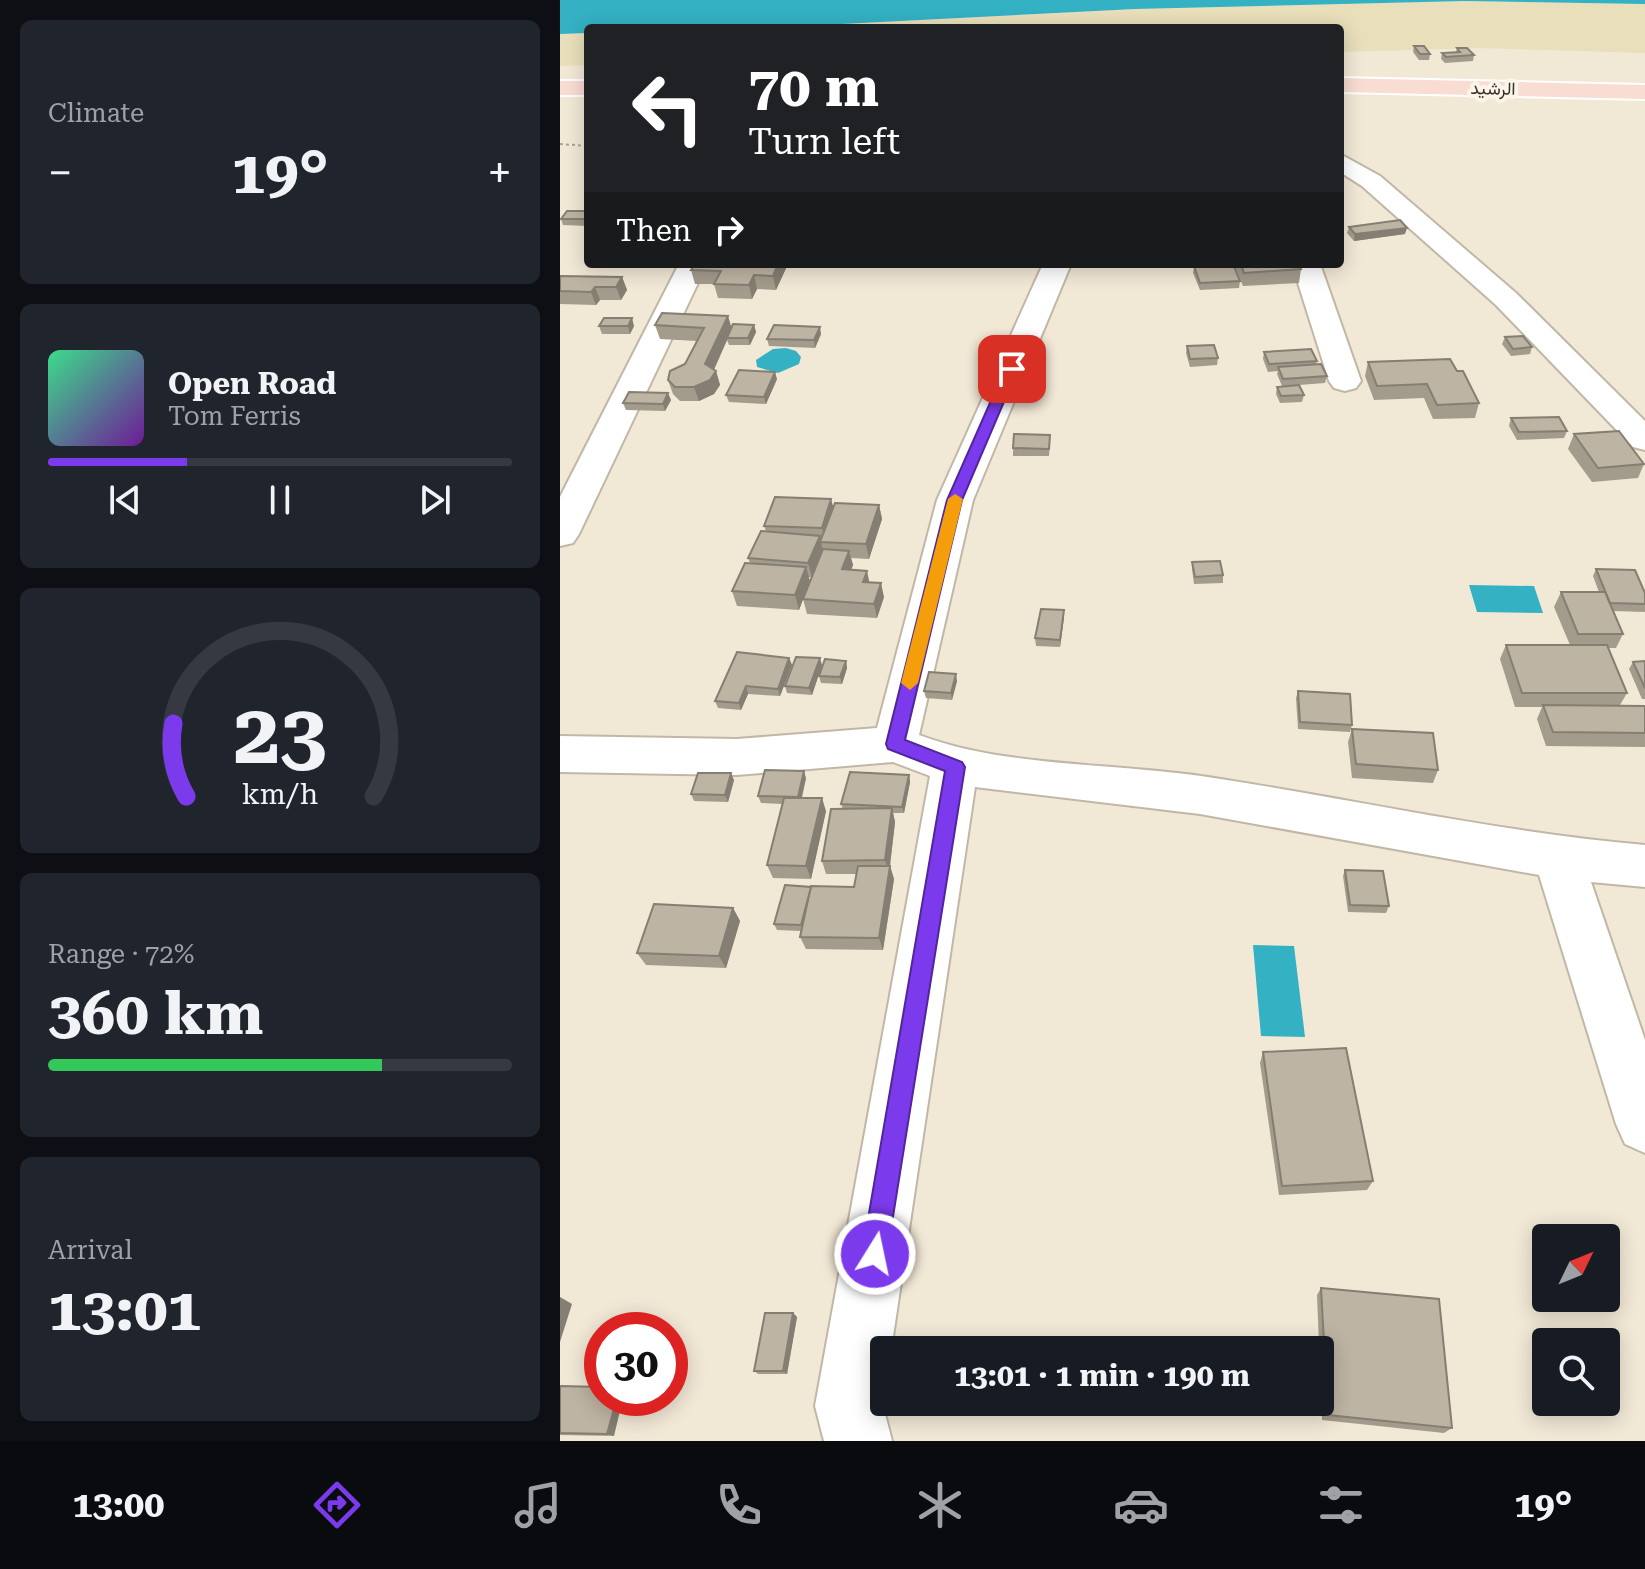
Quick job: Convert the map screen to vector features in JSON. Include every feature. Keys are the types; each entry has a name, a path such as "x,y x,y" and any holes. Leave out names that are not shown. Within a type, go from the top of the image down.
{"main road":[{"name":"الرشيد","path":"1344,85 1645,92"},
{"path":"560,88 584,88"}],"street":[{"path":"1344,164 1371,181 1506,299 1645,440"},
{"path":"1344,183 1371,181"},
{"path":"560,534 691,268"},
{"path":"895,744 955,500 1055,268"},
{"path":"1307,268 1345,381"},
{"path":"560,754 737,757 895,744 955,767 1200,795 1558,858 1645,866"},
{"path":"858,1441 849,1406 955,767"},
{"path":"1558,858 1645,1124"}],"path":[{"path":"560,144 584,146"}],"sand":[{"path":"1465,1 1645,4 1645,53 1479,48 1344,52 1344,24 842,24 1135,9"},
{"path":"584,33 584,65 560,66 560,34"}],"water":[{"path":"560,0 1645,0 1645,4 1465,1 1135,9 842,24 584,24 584,33 560,34"},
{"path":"773,349 796,351 801,357 799,364 778,373 757,367 756,360"},
{"path":"1469,585 1534,586 1543,613 1477,612"},
{"path":"1253,945 1294,946 1305,1037 1261,1036"}],"building":[{"path":"1414,46 1424,46 1430,54 1420,54"},
{"path":"1457,48 1467,48 1474,55 1446,57 1442,53 1460,52"},
{"path":"567,211 584,211 584,219 561,219"},
{"path":"1400,220 1407,228 1355,234 1349,227"},
{"path":"776,268 773,276 754,275 749,285 714,284 721,271 691,270"},
{"path":"1195,268 1235,268 1240,281 1200,283"},
{"path":"1242,268 1301,269 1244,273"},
{"path":"560,276 622,277 616,287 595,287 591,292 560,291"},
{"path":"662,313 728,316 705,364 716,371 710,380 694,387 675,387 668,380 670,371 685,364 704,328 655,325"},
{"path":"604,318 632,318 628,326 599,326"},
{"path":"733,324 754,325 748,338 727,338"},
{"path":"774,325 820,327 814,340 767,339"},
{"path":"1523,336 1532,347 1513,349 1505,337"},
{"path":"1214,345 1218,358 1190,359 1187,346"},
{"path":"1311,349 1317,361 1269,364 1264,352"},
{"path":"1450,359 1457,371 1463,371 1479,403 1437,405 1427,384 1377,386 1368,362"},
{"path":"1321,364 1327,376 1283,379 1278,367"},
{"path":"739,370 775,372 764,397 726,395"},
{"path":"1299,385 1304,395 1281,396 1277,387"},
{"path":"629,392 668,393 663,404 623,403"},
{"path":"1559,417 1567,431 1519,432 1511,418"},
{"path":"1619,431 1644,464 1598,468 1574,434"},
{"path":"1014,434 1050,435 1049,449 1013,448"},
{"path":"775,497 831,499 822,528 764,526"},
{"path":"835,503 879,505 866,544 820,542"},
{"path":"761,531 820,536 808,563 748,558"},
{"path":"823,549 849,551 842,569 867,571 863,582 881,583 874,604 803,599"},
{"path":"1220,561 1223,575 1195,577 1192,562"},
{"path":"745,563 806,567 795,595 732,591"},
{"path":"1596,569 1635,570 1645,593 1645,604 1610,603"},
{"path":"1561,592 1605,592 1623,634 1578,634"},
{"path":"1041,609 1064,610 1060,640 1035,638"},
{"path":"1506,645 1607,645 1627,693 1522,693"},
{"path":"737,652 789,658 778,689 746,686 739,703 715,701"},
{"path":"796,657 820,658 809,688 785,686"},
{"path":"825,659 846,661 840,677 819,676"},
{"path":"1645,661 1645,688 1633,662"},
{"path":"929,672 956,674 951,693 924,691"},
{"path":"1298,691 1350,694 1352,725 1300,722"},
{"path":"1543,705 1645,706 1645,733 1553,732"},
{"path":"1352,729 1433,733 1438,770 1356,764"},
{"path":"765,770 804,771 798,797 758,796"},
{"path":"850,772 909,775 902,807 841,804"},
{"path":"698,773 731,773 725,795 691,794"},
{"path":"784,798 822,798 806,866 767,865"},
{"path":"892,808 885,860 822,861 831,809"},
{"path":"858,866 890,866 879,938 800,937 811,886 854,887"},
{"path":"1345,870 1383,871 1389,906 1350,905"},
{"path":"785,885 811,887 801,925 774,924"},
{"path":"654,904 733,908 719,956 637,953"},
{"path":"1346,1048 1373,1181 1282,1186 1263,1052"},
{"path":"1321,1288 1439,1299 1452,1428 1334,1416 1334,1336 1324,1336"},
{"path":"765,1313 793,1313 783,1371 754,1371"},
{"path":"560,1386 584,1387 584,1416 612,1416 607,1434 560,1433"}],"slow traffic":[{"path":"910,683 955,499"}],"route":[{"path":"875,1254 955,767 895,744 955,500 1012,369"}]}
